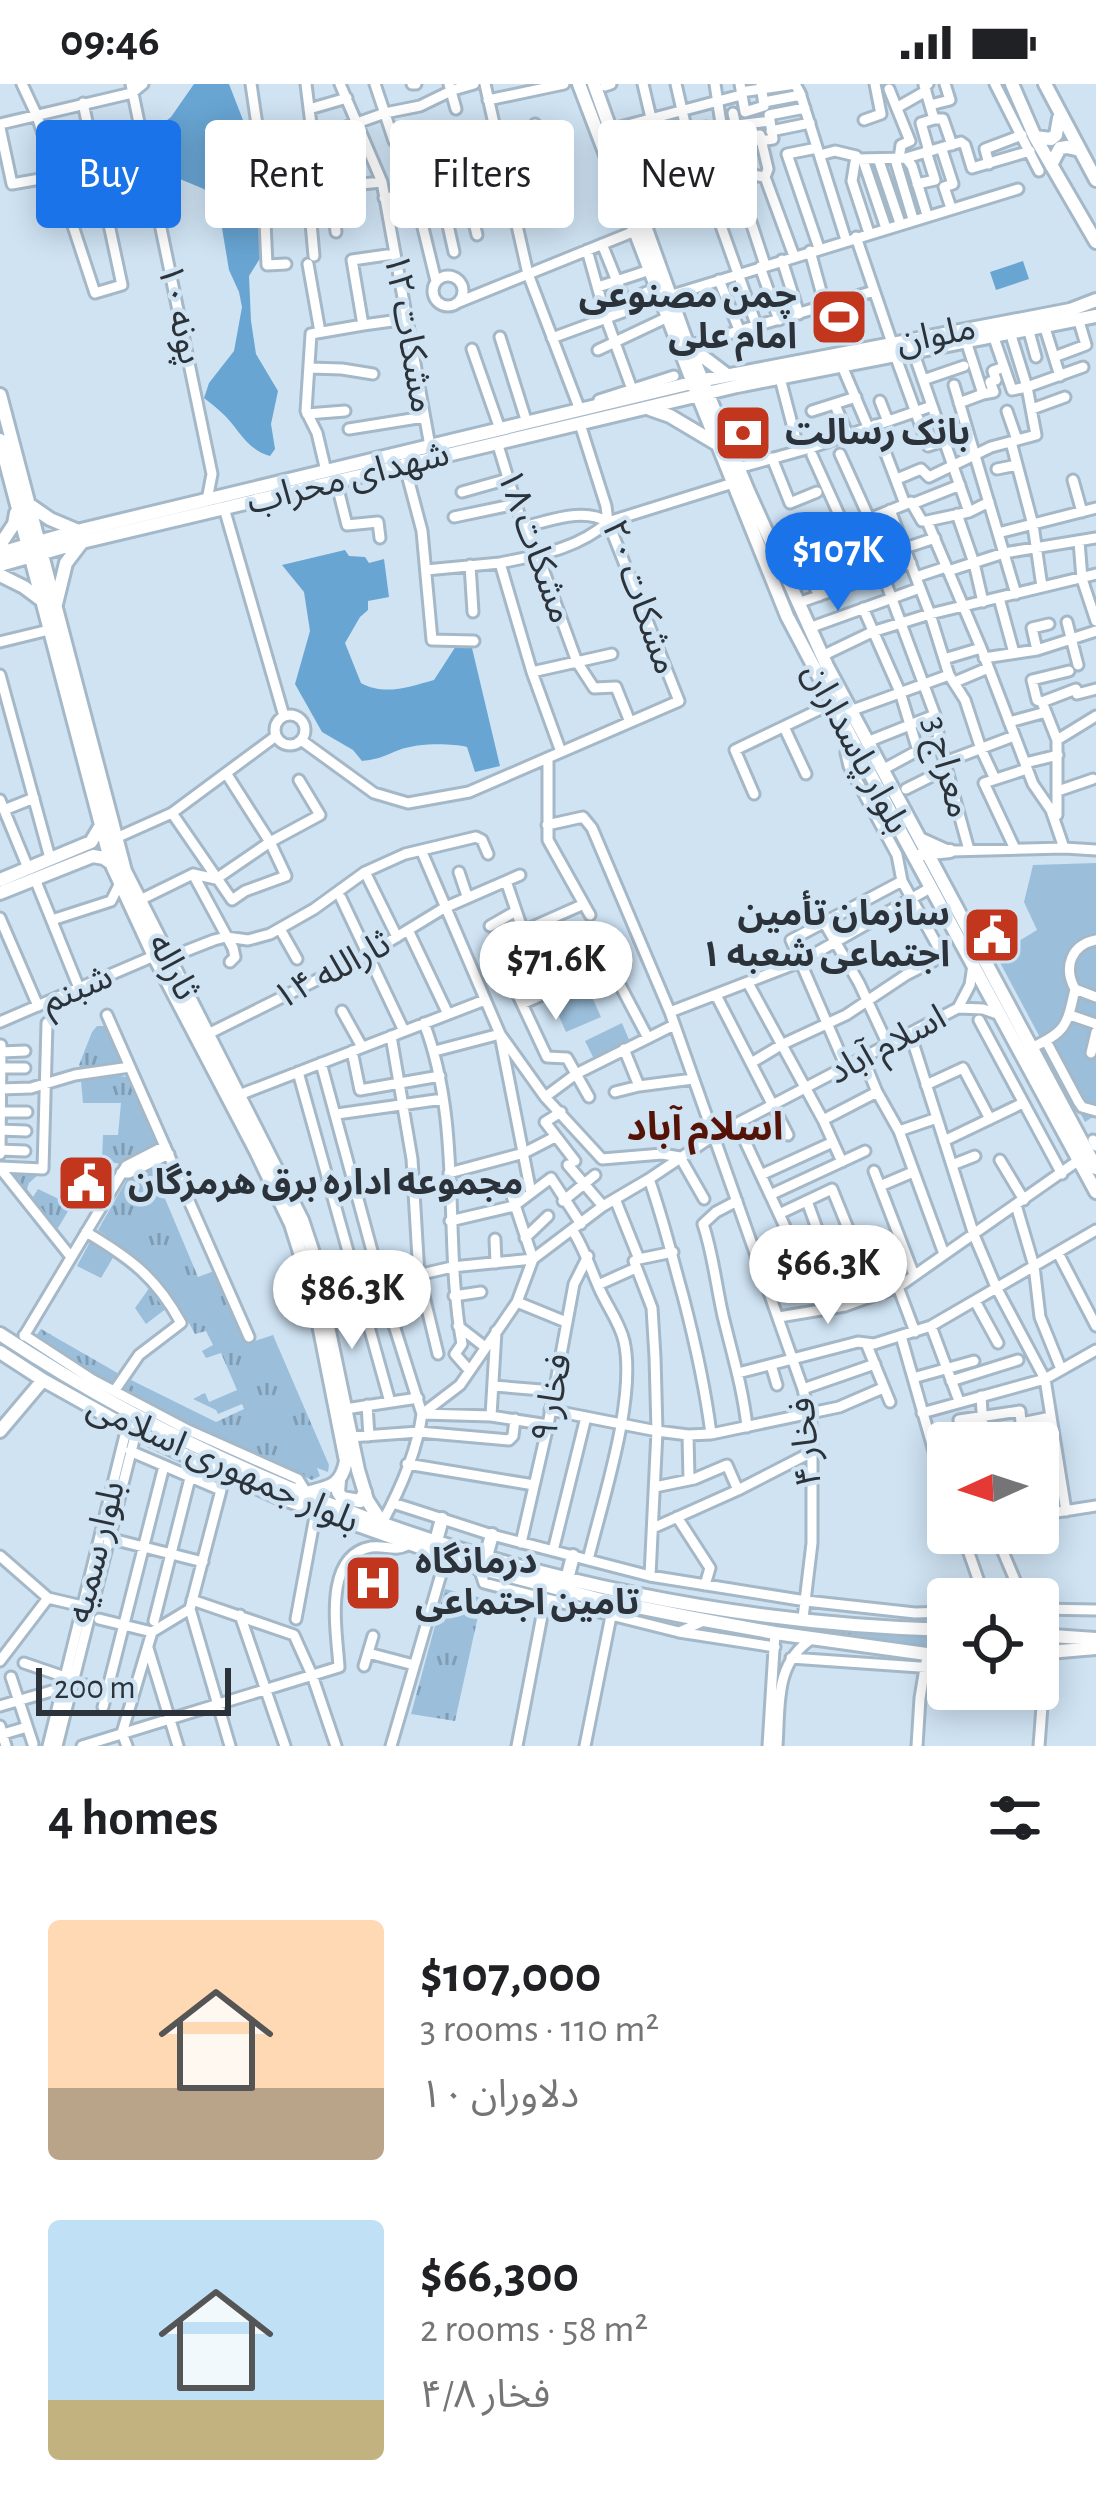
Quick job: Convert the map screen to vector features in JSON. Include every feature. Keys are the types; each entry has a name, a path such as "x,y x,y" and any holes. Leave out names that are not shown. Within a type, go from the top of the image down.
{"main road":[{"name":"بلوار پاسداران","path":"579,84 650,270 822,656 917,836 931,888 952,928 1000,1015 1090,1146 1096,1192"},
{"path":"1012,84 1026,132 1045,168 1096,242"},
{"path":"1045,84 1096,180"},
{"name":"بلوار پاسداران","path":"603,85 612,120"},
{"path":"1026,132 1052,139 1060,128 1059,112"},
{"path":"1045,168 1060,148 1080,150"},
{"name":"بلوار پاسداران","path":"642,228 668,317 683,346"},
{"name":"ملوان","path":"701,388 1070,310 1096,300"},
{"name":"ملوان","path":"732,381 780,378 894,349 913,351 1096,316"},
{"path":"655,392 674,376 683,346 732,381 724,430"},
{"name":"بلوار پاسداران","path":"701,388 718,446 787,616 852,740 920,855 937,873 1090,1146 1096,1168"},
{"name":"شهدای محراب","path":"0,565 79,536 237,492 404,464 580,417 634,393 701,388"},
{"name":"شهدای محراب","path":"79,536 224,508 430,446 498,436 527,423 649,409 701,388"},
{"name":"ثاراله","path":"0,395 22,504 55,611 54,628 111,863 302,1220 350,1437 365,1492 382,1523"},
{"path":"649,409 670,416 718,446"},
{"name":"ثاراله","path":"0,440 22,504"},
{"path":"0,549 22,504 79,536 65,566 55,611"},
{"name":"شهدای محراب","path":"0,549 34,550"},
{"name":"ثاراله","path":"34,550 41,600 54,628 125,871 161,957 238,1095 291,1224 313,1294 346,1461 339,1480"},
{"path":"0,574 41,600"},
{"path":"0,880 92,849 101,826"},
{"path":"0,893 50,858 92,849 111,863"},
{"path":"920,855 950,851"},
{"name":"بلوار جمهوری اسلامی","path":"0,1334 21,1341 130,1414 257,1474 436,1540 482,1562 602,1600 706,1620 775,1640 814,1638 927,1659"},
{"name":"بلوار جمهوری اسلامی","path":"0,1352 130,1439 446,1557 672,1603 927,1628"},
{"path":"0,1430 38,1377"},
{"path":"0,1418 27,1393"},
{"path":"339,1480 342,1498 359,1501 365,1492"},
{"path":"306,1493 339,1480"},
{"path":"436,1540 442,1519"},
{"path":"482,1562 492,1535"},
{"path":"567,1579 572,1556"},
{"path":"853,1623 855,1606"},
{"path":"1059,1640 1096,1643"},
{"path":"1059,1648 1073,1643"}],"street":[{"path":"22,84 38,120"},
{"path":"111,84 111,98"},
{"path":"36,180 12,184 0,126 111,98 143,84"},
{"path":"250,84 256,120"},
{"path":"306,84 310,120"},
{"path":"309,109 355,84"},
{"path":"375,84 390,129"},
{"path":"366,120 420,106 451,87 474,84"},
{"name":"مشکات ۲۰","path":"484,84 493,120"},
{"path":"488,100 564,84"},
{"path":"643,84 651,118"},
{"path":"676,84 684,120"},
{"path":"715,84 720,120"},
{"path":"916,180 935,180 921,123 950,100 945,84"},
{"path":"995,84 1026,132"},
{"path":"451,87 456,109"},
{"path":"738,116 764,106 762,87"},
{"path":"884,87 909,136"},
{"path":"864,120 881,114 884,87"},
{"name":"پونه ۱۰","path":"131,88 212,474"},
{"path":"644,120 716,102 741,90 797,88"},
{"path":"764,102 797,88"},
{"path":"797,88 928,446 944,441"},
{"path":"927,88 931,111"},
{"path":"900,112 927,88"},
{"name":"مشکات ۱۲","path":"343,90 357,120"},
{"path":"738,120 741,90"},
{"path":"83,103 87,120"},
{"path":"760,142 773,139 769,116 805,108"},
{"path":"900,112 931,111 943,119 953,184 944,187 951,208"},
{"path":"719,116 771,126 810,123"},
{"path":"913,219 901,145 922,127"},
{"path":"989,164 985,149 1026,132"},
{"path":"825,306 787,154 835,151 859,158 900,159 961,142 972,168 989,164 1026,132"},
{"path":"757,136 768,170 764,177"},
{"path":"909,136 926,139"},
{"name":"مشکات ۱۲","path":"366,143 382,182 430,446"},
{"path":"828,183 850,185 859,158"},
{"path":"859,158 886,228"},
{"path":"900,159 916,180 927,215"},
{"path":"879,160 900,224"},
{"path":"757,176 764,177"},
{"path":"764,177 794,256"},
{"path":"852,181 869,233"},
{"path":"366,184 382,182"},
{"path":"602,244 625,301 718,280 1018,189"},
{"path":"384,198 390,197"},
{"path":"74,228 95,293 122,286 110,228"},
{"path":"267,228 267,265 286,264"},
{"path":"315,228 311,260 320,332"},
{"path":"334,228 336,232"},
{"path":"422,228 436,281 433,292 437,302 451,307 635,231"},
{"path":"449,228 454,252"},
{"path":"475,228 477,236"},
{"name":"مشکات ۲۰","path":"301,740 374,794 408,802 469,793 680,701 608,522 580,417 528,274 517,228"},
{"path":"721,228 757,327"},
{"path":"752,228 779,320"},
{"path":"587,250 634,393 674,376"},
{"path":"362,325 352,260 394,254"},
{"path":"782,260 799,314"},
{"path":"598,287 650,270"},
{"path":"436,281 454,277 464,288 483,292"},
{"path":"718,280 740,332"},
{"path":"459,302 464,288"},
{"path":"683,346 874,290"},
{"path":"552,338 662,294"},
{"path":"598,350 668,317"},
{"path":"1054,357 1086,345 1078,318"},
{"path":"380,538 378,522 346,525 307,414 311,334 406,319"},
{"path":"1043,325 1060,376"},
{"path":"1028,328 1036,357"},
{"path":"897,478 921,469 929,477 974,454 1036,435 1010,332"},
{"path":"994,335 1012,390 1083,368"},
{"path":"500,337 527,423"},
{"path":"966,341 983,394"},
{"name":"مشکات ۱۸","path":"472,350 516,504 578,662 532,672 561,752"},
{"path":"913,351 969,512"},
{"path":"842,365 908,504 934,538 1033,784 1051,809 1064,848"},
{"path":"923,380 964,366"},
{"path":"959,403 994,392 993,371 1004,367"},
{"path":"309,368 373,374"},
{"path":"780,378 799,451"},
{"path":"953,385 1016,594"},
{"path":"812,411 856,397"},
{"path":"1032,409 1065,397"},
{"path":"880,401 887,419"},
{"path":"835,405 848,435"},
{"path":"738,468 932,406"},
{"path":"307,414 345,411"},
{"path":"1006,411 1033,525 1042,587"},
{"path":"349,429 424,417"},
{"path":"940,429 964,420"},
{"name":"معراج 3","path":"840,454 935,715 969,850"},
{"path":"911,454 917,470"},
{"path":"812,455 823,492 845,528 862,581"},
{"path":"772,458 790,503 853,481"},
{"path":"404,464 422,531 432,640 474,641"},
{"path":"997,469 1017,465"},
{"path":"207,500 212,474 237,492"},
{"path":"462,492 508,478"},
{"path":"1072,480 1082,512"},
{"path":"426,570 538,555 576,544 608,522 733,483"},
{"path":"777,556 960,484"},
{"path":"898,531 989,502"},
{"path":"454,517 516,504"},
{"path":"224,508 284,716"},
{"path":"998,533 1096,508"},
{"path":"890,510 944,659 995,779"},
{"path":"524,527 593,514 608,522"},
{"path":"957,514 983,602"},
{"path":"1063,517 1096,621"},
{"path":"821,538 843,588"},
{"path":"905,548 934,538"},
{"path":"809,628 891,598 947,569 1037,546 1096,538"},
{"path":"796,548 819,596"},
{"path":"500,562 532,672"},
{"path":"798,603 911,563"},
{"path":"470,565 473,612"},
{"path":"822,656 872,632 930,614 1096,574"},
{"path":"999,598 1015,653"},
{"path":"863,608 900,692 917,751"},
{"path":"1056,825 1057,740 1032,680 1074,668 1067,622"},
{"path":"1037,650 1032,628 1049,624"},
{"path":"0,642 54,628"},
{"path":"944,659 1037,650 1096,631"},
{"path":"612,654 578,662 594,688 616,687 630,722"},
{"path":"850,711 922,684 952,679 984,658"},
{"path":"0,675 50,858"},
{"path":"1049,676 1055,697"},
{"path":"1009,722 1055,697 1096,689"},
{"path":"754,794 735,750 833,703"},
{"path":"867,742 935,715"},
{"path":"284,716 302,722 301,740 287,745 276,736 276,724 284,716"},
{"path":"1057,740 1096,716"},
{"path":"784,727 806,774"},
{"path":"116,838 172,813 276,736"},
{"path":"906,788 1014,736"},
{"path":"882,770 939,739"},
{"path":"751,1063 867,1003 943,956 849,766 846,753 852,740"},
{"path":"1015,849 984,783 1058,755"},
{"path":"506,881 523,931 587,909 548,840 548,758"},
{"path":"172,813 232,900 286,876 226,773"},
{"path":"1058,791 1093,778"},
{"path":"140,900 193,874 217,879 320,815 299,780"},
{"path":"34,798 2,805 80,988"},
{"name":"فخار ۴","path":"547,825 583,817 592,828 670,1012 794,1359 809,1413 812,1453 812,1543 803,1618"},
{"path":"917,836 950,851 1096,850"},
{"path":"297,959 280,929 365,872 405,854 476,837 488,854"},
{"path":"422,851 500,1034 545,1097 602,1159 680,1157 704,1199"},
{"path":"937,873 939,858 950,851"},
{"path":"365,872 397,938"},
{"path":"459,872 466,896"},
{"path":"193,874 235,952 230,962"},
{"name":"ثارالله ۱۴","path":"208,1034 368,956 466,896 520,875"},
{"path":"846,1067 791,940 902,881"},
{"path":"52,920 111,901 120,884"},
{"path":"670,1012 800,962 931,888"},
{"path":"341,898 404,1031"},
{"path":"490,926 517,911"},
{"path":"0,918 38,1006"},
{"path":"824,922 888,1045"},
{"path":"541,923 561,965 600,947 648,1038"},
{"path":"934,938 952,928"},
{"name":"شبنم","path":"0,1022 161,957 226,937 248,940 280,929"},
{"path":"408,929 448,1014"},
{"path":"1031,1048 1062,1031 1075,989 1071,957 1084,943 1096,940"},
{"path":"519,961 532,980 516,991 547,1057 567,1058 589,1097"},
{"path":"522,1004 611,965"},
{"name":"اسلام آباد","path":"322,1297 452,1267 533,1259 603,1206 713,1136 958,1008 970,985 973,965"},
{"path":"748,983 842,1162"},
{"path":"1075,989 1096,997"},
{"path":"716,995 788,1135"},
{"path":"238,1095 485,1000"},
{"path":"958,1008 1000,1015"},
{"path":"342,1011 357,1049 360,1090 440,1076"},
{"path":"107,1015 249,1337"},
{"path":"1070,1015 1096,1028 1091,1053"},
{"path":"979,1020 1062,1174"},
{"path":"0,1168 44,1169 47,1023"},
{"path":"424,1023 435,1051 443,1100 461,1344 455,1354 469,1370"},
{"path":"545,1097 576,1074 674,1025"},
{"path":"910,1033 974,1235 1045,1379 1066,1511"},
{"path":"435,1051 500,1034"},
{"path":"500,1034 531,1193"},
{"path":"391,1036 412,1159 419,1275 438,1354"},
{"path":"1046,1041 1082,1107 1096,1111"},
{"path":"25,1051 1,1048 0,1152 25,1150"},
{"path":"624,1049 639,1085"},
{"path":"863,1058 899,1131 944,1254"},
{"path":"321,1063 422,1414 382,1523"},
{"path":"0,1089 130,1067"},
{"path":"926,1084 963,1067 990,1119"},
{"path":"0,1068 25,1068"},
{"path":"298,1072 390,1402"},
{"path":"615,1092 693,1079"},
{"path":"371,1089 375,1109"},
{"path":"823,1120 877,1092"},
{"path":"337,1114 443,1100"},
{"path":"944,1141 1023,1103"},
{"path":"0,1112 28,1112"},
{"path":"561,1112 545,1122 603,1206"},
{"path":"899,1131 937,1118"},
{"path":"737,1124 806,1272 858,1251"},
{"path":"0,1130 26,1131"},
{"path":"449,1173 524,1153 555,1137"},
{"path":"761,1175 833,1142"},
{"path":"779,1317 845,1306 898,1287 1062,1174 1090,1146"},
{"path":"167,1150 121,1173 21,1341 186,1429 298,1479 306,1493"},
{"path":"770,1195 865,1151"},
{"path":"952,1165 975,1156"},
{"path":"1000,1160 1020,1202 1040,1317 1061,1369"},
{"path":"0,1168 71,1257"},
{"path":"874,1171 914,1275"},
{"path":"880,1186 913,1172"},
{"path":"563,1201 596,1175"},
{"path":"450,1221 514,1206 551,1178 624,1339 622,1424 588,1560"},
{"path":"649,1179 673,1252 705,1383 711,1434"},
{"path":"422,1414 460,1385 517,1302 533,1259 509,1187"},
{"path":"779,1214 832,1189 875,1295"},
{"path":"615,1199 652,1308 657,1431 650,1576"},
{"path":"736,1201 703,1224 747,1426"},
{"path":"806,1201 845,1306"},
{"path":"525,1238 548,1216"},
{"path":"738,1373 858,1342 874,1344 932,1326 1096,1230"},
{"path":"86,1232 151,1278 181,1323 140,1355 115,1390"},
{"path":"494,1239 496,1263"},
{"path":"598,1286 673,1252"},
{"path":"1058,1253 1096,1326"},
{"name":"فخار ۹","path":"521,1543 574,1284 588,1256"},
{"path":"898,1287 915,1332"},
{"path":"454,1295 481,1292"},
{"path":"975,1300 998,1342"},
{"path":"517,1302 566,1322"},
{"path":"458,1326 485,1347"},
{"path":"932,1326 959,1401"},
{"path":"491,1416 496,1331"},
{"path":"902,1336 927,1430"},
{"path":"866,1343 890,1402"},
{"path":"922,1413 1045,1379 1096,1350"},
{"path":"951,1381 1018,1360"},
{"path":"913,1378 974,1361"},
{"path":"626,1363 650,1362"},
{"path":"771,1364 777,1385"},
{"path":"803,1389 874,1364"},
{"path":"494,1386 554,1391"},
{"path":"550,1410 657,1431 711,1434 839,1407 884,1388"},
{"path":"981,1396 982,1422"},
{"path":"345,1408 418,1398"},
{"path":"367,1405 369,1436"},
{"path":"959,1420 1020,1411 1021,1422"},
{"path":"422,1414 515,1418 548,1425"},
{"path":"553,1551 586,1417"},
{"path":"1026,1422 1051,1417"},
{"path":"350,1437 419,1432 509,1440 515,1418"},
{"path":"688,1435 689,1480"},
{"path":"130,1439 164,1466 221,1490"},
{"name":"بلوار سمیه","path":"52,1746 130,1439"},
{"name":"بلوار سمیه","path":"52,1746 82,1606 130,1439"},
{"path":"653,1528 812,1453"},
{"path":"407,1464 534,1485"},
{"path":"655,1487 727,1465 739,1490"},
{"path":"103,1707 164,1466"},
{"path":"230,1746 191,1604 221,1490 237,1477"},
{"path":"127,1746 122,1733 190,1478"},
{"path":"393,1503 492,1535 650,1576 806,1601 927,1613"},
{"path":"1059,1512 1096,1506"},
{"path":"296,1619 316,1510"},
{"path":"677,1517 710,1568 705,1585"},
{"path":"108,1538 203,1562"},
{"path":"82,1746 338,1666 335,1582 364,1549 396,1550 408,1545"},
{"path":"0,1556 48,1598 82,1606"},
{"path":"391,1746 446,1557"},
{"path":"482,1562 484,1583 544,1600 679,1632 775,1640 778,1674 772,1746"},
{"path":"0,1661 48,1598"},
{"path":"517,1746 544,1600"},
{"path":"99,1619 153,1626 191,1604 240,1615 294,1636 336,1746"},
{"path":"1059,1609 1096,1610"},
{"path":"240,1615 285,1746"},
{"path":"585,1746 611,1616"},
{"path":"679,1632 706,1620"},
{"path":"364,1666 373,1636"},
{"path":"778,1674 798,1648 814,1638"},
{"path":"147,1646 178,1746"},
{"path":"368,1653 414,1665"},
{"path":"790,1658 927,1660"},
{"path":"24,1663 63,1683"},
{"path":"11,1678 32,1744"},
{"path":"0,1706 63,1683"},
{"path":"86,1685 108,1690"},
{"path":"917,1746 927,1695"},
{"path":"1039,1746 1040,1710"},
{"path":"2,1735 27,1727"}],"green space":[{"name":"چمن مصنوعی امام علی","path":"856,300 863,321 822,335 815,313"},
{"path":"1096,863 1096,1115 1085,1122 996,955 1037,930 1024,902 1033,865"},
{"path":"588,988 601,1017 566,1032 553,1003"},
{"path":"622,1023 630,1042 594,1059 585,1041"},
{"path":"97,1026 106,1026 122,1059 114,1065 81,1068 79,1065"},
{"path":"107,1074 133,1082 160,1146 121,1164 102,1158 103,1135 118,1135 121,1103 83,1103 84,1077"},
{"path":"165,1159 176,1183 161,1189 198,1277 214,1271 246,1344 273,1335 329,1465 328,1472 317,1468 320,1476 312,1480 123,1392 127,1378 216,1422 244,1409 242,1404 218,1414 193,1399 205,1393 209,1402 237,1390 221,1353 206,1358 202,1351 213,1345 206,1331 195,1334 154,1274 98,1230 129,1176"},
{"path":"14,1173 39,1174 27,1189 33,1197 38,1189 63,1201 72,1193 77,1196 58,1228 51,1226 12,1178"},
{"path":"91,1240 114,1256 101,1278 77,1266"},
{"path":"150,1287 167,1308 146,1324 135,1308"},
{"path":"41,1329 121,1375 109,1385 33,1340"},
{"path":"0,1340 277,1487 651,1602 810,1628 927,1637 927,1649 672,1610 432,1548 356,1522 210,1460 0,1346"},
{"path":"445,1589 482,1598 455,1721 411,1714"}],"shaded area":[{"path":"194,84 229,84 243,120 205,120 205,190 181,179 181,120 167,120"},
{"path":"222,228 262,228 262,255 249,276 256,354 278,391 271,424 275,449 270,456 248,443 204,398 209,383 234,351 242,307"},
{"path":"1023,261 1029,279 996,290 990,272"},
{"path":"345,550 369,563 384,559 389,597 368,601 368,610 345,643 361,683 388,690 434,680 456,646 472,648 500,766 475,772 467,747 443,744 406,748 362,761 353,750 322,732 295,684 310,631 304,592 282,565"}],"place":[{"name":"چمن مصنوعی امام علی","path":"839,317"},
{"name":"بانک رسالت","path":"743,433"},
{"name":"سازمان تأمین اجتماعی شعبه ۱","path":"992,935"},
{"name":"مجموعه اداره برق هرمزگان","path":"86,1183"},
{"name":"درمانگاه تامین اجتماعی","path":"373,1583"}],"district":[{"name":"اسلام آباد","path":"705,1128"}]}
